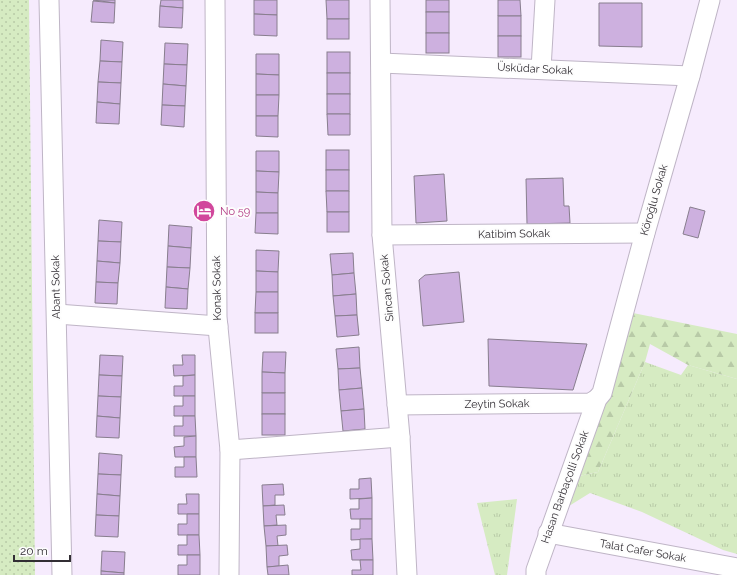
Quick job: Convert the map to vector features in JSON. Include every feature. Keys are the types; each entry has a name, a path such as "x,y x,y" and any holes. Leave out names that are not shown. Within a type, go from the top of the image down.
{"street":[{"name":"Abant Sokak","path":"49,0 62,575"},
{"name":"Konak Sokak","path":"215,0 218,326 230,450 229,575"},
{"name":"Sincan Sokak","path":"380,0 382,235 400,437 407,575"},
{"path":"540,70 545,0"},
{"name":"Köroğlu Sokak","path":"597,399 602,393 710,0"},
{"name":"Üsküdar Sokak","path":"381,63 690,76"},
{"name":"Katibim Sokak","path":"382,235 645,233"},
{"path":"57,314 218,326"},
{"name":"Zeytin Sokak","path":"397,405 590,403 597,399"},
{"name":"Hasan Barbaçolli Sokak","path":"536,575 536,570 548,534 597,399"},
{"path":"230,450 400,437"},
{"name":"Talat Cafer Sokak","path":"548,534 737,568"}],"green space":[{"path":"0,0 29,0 35,575 0,575"},
{"path":"633,313 737,334 737,379 688,365 650,344 645,362 598,472 579,476"},
{"path":"645,362 681,375 688,365 737,379 737,554 723,550 642,512 590,493 569,506 579,476 598,472"},
{"path":"517,499 507,575 495,575 477,503"}],"building":[{"path":"93,0 115,0 115,3"},
{"path":"161,0 183,0 183,8 160,6"},
{"path":"254,0 277,0 277,15 254,14"},
{"path":"326,0 349,0 349,19 327,19"},
{"path":"426,0 449,0 449,12 426,12"},
{"path":"498,0 520,0 521,16 498,16"},
{"path":"93,1 115,3 114,23 91,22"},
{"path":"599,3 642,3 642,47 599,46"},
{"path":"160,6 183,8 182,28 159,27"},
{"path":"426,12 449,12 449,33 426,33"},
{"path":"254,14 277,15 277,36 254,35"},
{"path":"498,16 521,16 521,36 498,36"},
{"path":"327,19 349,19 349,39 327,39"},
{"path":"426,33 449,33 449,53 426,53"},
{"path":"498,36 521,36 521,57 498,57"},
{"path":"101,40 123,42 122,62 100,61"},
{"path":"165,43 188,44 187,65 164,64"},
{"path":"327,52 350,52 350,73 327,73"},
{"path":"256,54 279,54 279,75 256,74"},
{"path":"100,61 122,62 121,83 98,82"},
{"path":"164,64 187,65 186,86 163,84"},
{"path":"327,73 350,73 350,94 327,94"},
{"path":"256,74 279,75 279,95 256,95"},
{"path":"98,82 121,83 120,104 97,102"},
{"path":"163,84 186,86 185,106 162,105"},
{"path":"327,94 350,94 350,114 327,114"},
{"path":"256,95 279,95 278,116 256,116"},
{"path":"97,102 120,104 119,124 96,123"},
{"path":"162,105 185,106 184,127 161,125"},
{"path":"327,114 350,114 350,135 328,135"},
{"path":"256,116 278,116 278,137 256,136"},
{"path":"326,150 349,150 349,170 326,170"},
{"path":"256,151 279,151 279,172 256,171"},
{"path":"326,170 349,170 349,191 326,191"},
{"path":"256,171 279,172 278,193 256,192"},
{"path":"444,174 447,221 416,223 414,176"},
{"path":"563,178 564,206 569,206 570,223 527,224 526,179"},
{"path":"326,191 349,191 349,212 327,212"},
{"path":"256,192 278,193 278,213 256,213"},
{"path":"690,207 705,211 698,238 683,234"},
{"path":"327,212 349,212 349,232 327,232"},
{"path":"256,213 278,213 278,234 255,233"},
{"path":"99,220 122,222 121,242 98,241"},
{"path":"169,225 192,227 191,248 168,246"},
{"path":"98,241 121,242 120,263 97,261"},
{"path":"168,246 191,248 190,268 167,267"},
{"path":"256,250 279,251 278,272 256,271"},
{"path":"353,253 354,273 332,275 330,254"},
{"path":"97,261 120,263 118,283 96,282"},
{"path":"167,267 190,268 188,289 166,287"},
{"path":"256,271 278,272 278,292 256,292"},
{"path":"459,272 464,322 423,326 419,280 425,275"},
{"path":"354,273 356,294 333,296 332,275"},
{"path":"96,282 118,283 117,304 95,303"},
{"path":"166,287 188,289 187,309 165,308"},
{"path":"256,292 278,292 278,313 255,313"},
{"path":"356,294 357,315 335,316 333,296"},
{"path":"255,313 278,313 278,333 255,333"},
{"path":"357,315 359,335 337,337 335,316"},
{"path":"488,339 587,344 573,390 489,386"},
{"path":"359,347 360,368 338,369 336,349"},
{"path":"263,352 286,352 285,373 262,372"},
{"path":"100,355 123,356 122,376 99,375"},
{"path":"182,355 195,355 195,375 174,376 173,365 183,365"},
{"path":"360,368 362,388 339,390 338,369"},
{"path":"262,372 285,373 285,393 262,393"},
{"path":"99,375 122,376 121,397 98,396"},
{"path":"195,375 195,396 174,396 174,386 183,386 183,376"},
{"path":"362,388 364,409 341,411 339,390"},
{"path":"262,393 285,393 285,414 262,414"},
{"path":"98,396 121,397 120,418 97,416"},
{"path":"183,396 195,396 195,416 174,416 174,406 183,406"},
{"path":"364,409 365,429 343,431 341,411"},
{"path":"262,414 285,414 285,435 262,435"},
{"path":"97,416 120,418 119,438 96,437"},
{"path":"183,416 195,416 196,436 174,436 174,426 183,426"},
{"path":"196,436 196,457 175,457 174,447 184,446 184,437"},
{"path":"99,453 122,455 121,475 98,474"},
{"path":"184,457 196,457 197,477 175,477 175,467 184,467"},
{"path":"98,474 121,475 120,496 97,494"},
{"path":"371,478 372,498 350,499 350,489 359,489 359,479"},
{"path":"283,484 284,495 275,495 275,505 263,506 262,485"},
{"path":"97,494 120,496 119,516 96,515"},
{"path":"186,494 199,494 199,514 178,514 178,504 187,504"},
{"path":"372,498 372,519 351,519 350,509 359,509 359,499"},
{"path":"284,505 285,515 276,515 277,525 264,526 263,506"},
{"path":"187,514 199,514 199,535 178,535 178,524 187,524"},
{"path":"96,515 119,516 118,537 95,536"},
{"path":"360,519 372,519 372,539 351,540 351,529 360,529"},
{"path":"286,525 286,535 277,536 278,546 266,546 264,526"},
{"path":"187,535 199,535 200,555 178,555 178,545 187,545"},
{"path":"360,539 372,539 373,560 352,560 351,550 360,549"},
{"path":"287,545 288,555 279,556 279,566 267,567 266,546"},
{"path":"102,551 125,552 124,573 101,571"},
{"path":"187,555 200,555 200,575 178,575 178,565 187,565"},
{"path":"360,560 373,560 373,575 352,575 352,570 361,570"},
{"path":"288,565 289,575 268,575 267,567"},
{"path":"101,571 124,573 124,575 101,575"}],"place":[{"name":"No 59","path":"204,211"}]}
